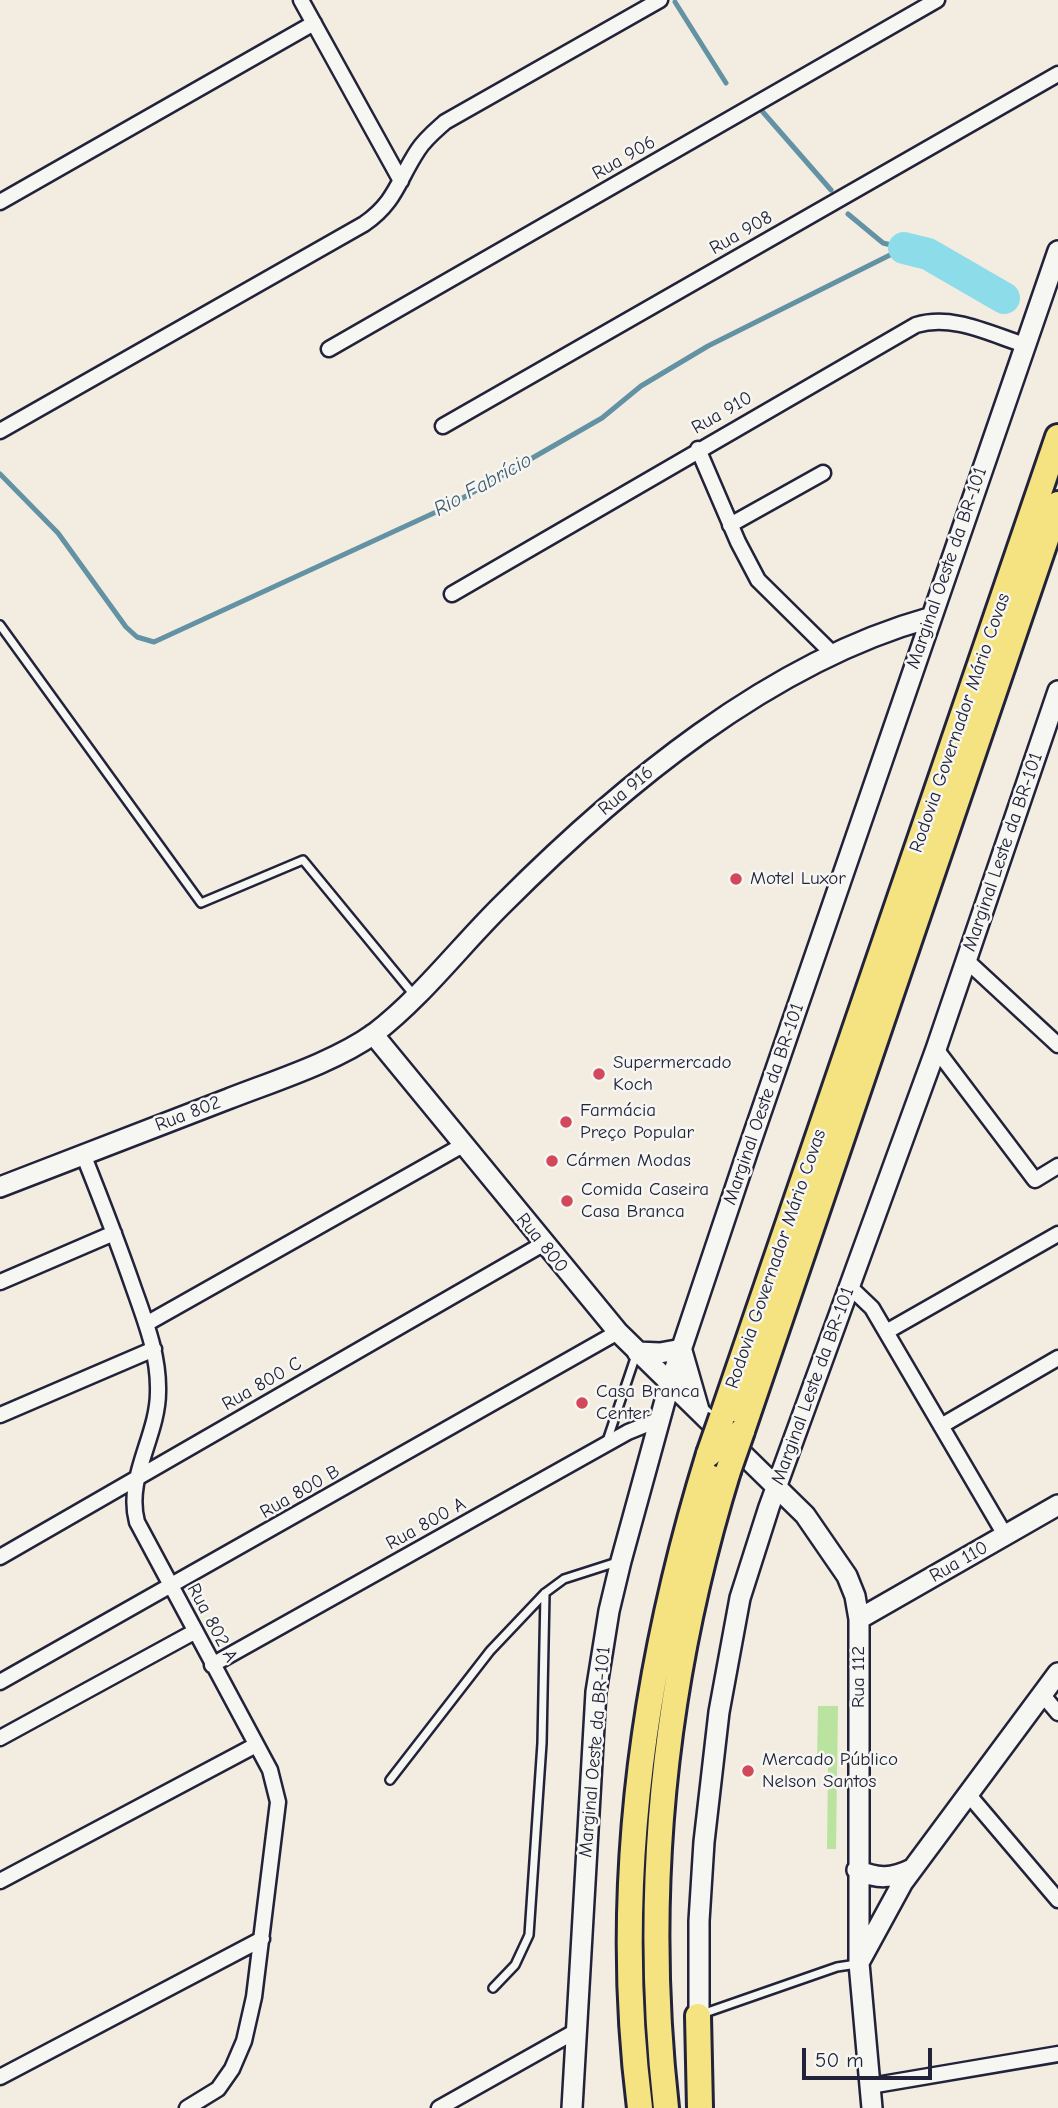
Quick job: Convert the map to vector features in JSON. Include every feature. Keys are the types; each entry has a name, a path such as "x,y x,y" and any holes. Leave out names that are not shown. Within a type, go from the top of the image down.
{"highway":[{"name":"Rodovia Governador Mário Covas","path":"640,2108 634,2047 631,1920 637,1800 652,1687 671,1587 720,1432 1058,437"},
{"name":"Rodovia Governador Mário Covas","path":"666,2108 656,1950 656,1890 664,1775 690,1610 727,1471 720,1432 1058,504"},
{"path":"698,2016 700,2108"}],"main road":[{"name":"Marginal Oeste da BR-101","path":"572,2108 596,1692 609,1611 621,1561 669,1386 929,618 1058,251"},
{"name":"Rua 916","path":"373,1034 415,996 523,884 660,762 747,704 834,655 879,634 929,618"},
{"name":"Marginal Leste da BR-101","path":"707,2108 698,2016 704,1842 719,1712 740,1598 776,1486 936,1049 1058,691"},
{"name":"Rua 800","path":"373,1034 618,1332 669,1386 720,1432"},
{"name":"Rua 802","path":"0,1187 272,1082 373,1034"},
{"path":"637,1352 660,1353 682,1349 693,1395 720,1432"},
{"path":"660,1419 687,1415 720,1432"},
{"name":"Rua 112","path":"720,1432 805,1515 838,1561 855,1596 859,1619 859,1963 873,2108"},
{"name":"Rua 110","path":"859,1619 1058,1505"},
{"path":"859,1963 879,1922 912,1869 1058,1672"},
{"path":"857,1870 879,1877 890,1877 912,1869"}],"street":[{"path":"301,0 401,181"},
{"path":"0,431 364,224 382,212 419,149 445,122 660,0"},
{"name":"Rua 906","path":"329,349 937,0"},
{"path":"0,202 314,23"},
{"name":"Rua 908","path":"443,426 1058,74"},
{"name":"Rua 910","path":"452,594 916,325 939,320 952,321 1025,345"},
{"path":"698,449 730,525 758,580 834,655"},
{"path":"730,525 823,473"},
{"path":"966,960 1058,1045"},
{"path":"936,1049 1035,1180 1058,1166"},
{"path":"146,1324 463,1145"},
{"name":"Rua 802 A","path":"83,1154 146,1324 158,1370 157,1413 137,1479 134,1510 137,1522 270,1770 278,1802 254,1997 239,2055 218,2089 196,2106"},
{"path":"0,1282 114,1233"},
{"path":"886,1332 1058,1234"},
{"name":"Rua 800 C","path":"0,1557 543,1244"},
{"path":"850,1287 872,1308 1005,1535"},
{"name":"Rua 800 B","path":"0,1682 171,1588 618,1332"},
{"path":"0,1415 154,1349"},
{"path":"941,1426 1058,1358"},
{"name":"Rua 800 A","path":"212,1665 628,1432 660,1419"},
{"path":"0,1738 194,1632"},
{"path":"1042,1694 1058,1713"},
{"path":"0,1881 256,1745"},
{"path":"968,1794 1058,1900"},
{"path":"0,2077 262,1939"},
{"path":"439,2108 576,2031"},
{"path":"870,2086 1058,2054"}],"lane":[{"path":"0,625 201,903 303,860 415,996"},
{"path":"606,1446 637,1352"},
{"path":"390,1780 490,1651 545,1593 564,1578 621,1561"},
{"path":"493,1988 515,1965 528,1935 542,1743 545,1593"},
{"path":"698,2016 837,1967 859,1963"}],"green space":[{"path":"818,1706 838,1706 836,1849 827,1849 828,1766 817,1765"}],"waterway":[{"path":"675,2 726,83"},
{"path":"762,111 831,190"},
{"path":"848,214 883,243 903,248"},
{"name":"Rio Fabrício","path":"0,474 58,533 126,627 137,637 154,642 447,507 602,418 641,386 708,346 904,248"},
{"name":"Rio Fabrício","path":"904,248 928,254 1004,298"}],"place":[{"name":"Motel Luxor","path":"736,879"},
{"name":"Supermercado Koch","path":"599,1074"},
{"name":"Farmácia Preço Popular","path":"566,1122"},
{"name":"Cármen Modas","path":"552,1161"},
{"name":"Comida Caseira Casa Branca","path":"567,1201"},
{"name":"Casa Branca Center","path":"582,1403"},
{"name":"Mercado Público Nelson Santos","path":"748,1771"}]}
